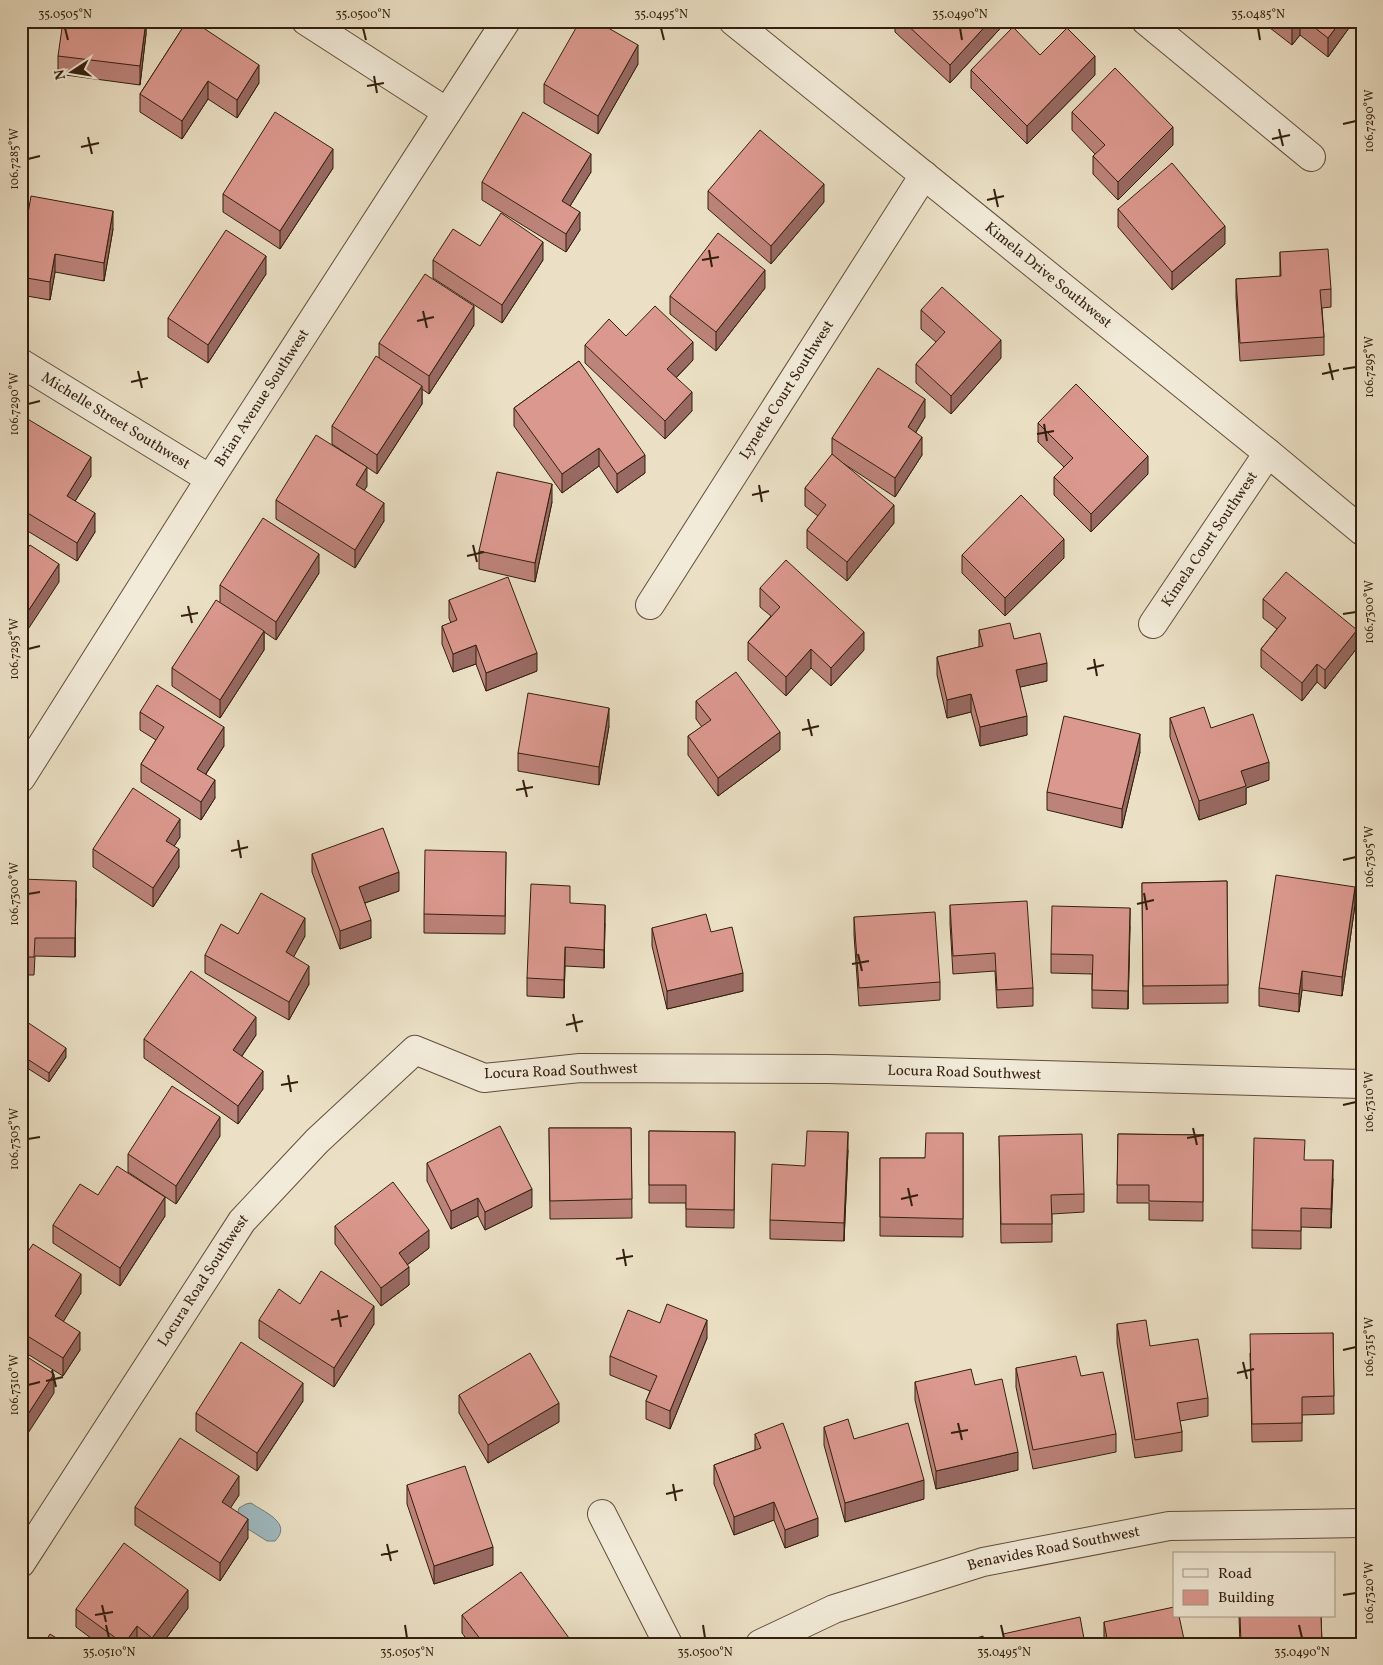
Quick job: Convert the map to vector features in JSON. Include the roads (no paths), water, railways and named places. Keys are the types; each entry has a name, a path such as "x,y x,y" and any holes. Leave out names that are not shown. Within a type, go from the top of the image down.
{"street":[{"path":"306,21 447,112"},
{"name":"Brian Avenue Southwest","path":"21,778 210,479 506,21"},
{"name":"Kimela Drive Southwest","path":"733,21 1362,531"},
{"path":"1146,21 1311,157"},
{"name":"Lynette Court Southwest","path":"650,605 924,175"},
{"name":"Michelle Street Southwest","path":"21,363 210,479"},
{"name":"Kimela Court Southwest","path":"1153,624 1268,453"},
{"name":"Locura Road Southwest","path":"21,1563 242,1221 316,1141 415,1050 484,1078 580,1068 828,1069 1362,1084"},
{"path":"602,1514 668,1644"},
{"name":"Benavides Road Southwest","path":"760,1644 834,1609 983,1562 1169,1526 1362,1523"}],"water":[{"path":"251,1503 269,1514 279,1523 280,1535 275,1541 267,1541 240,1524 237,1516 239,1508"}]}
